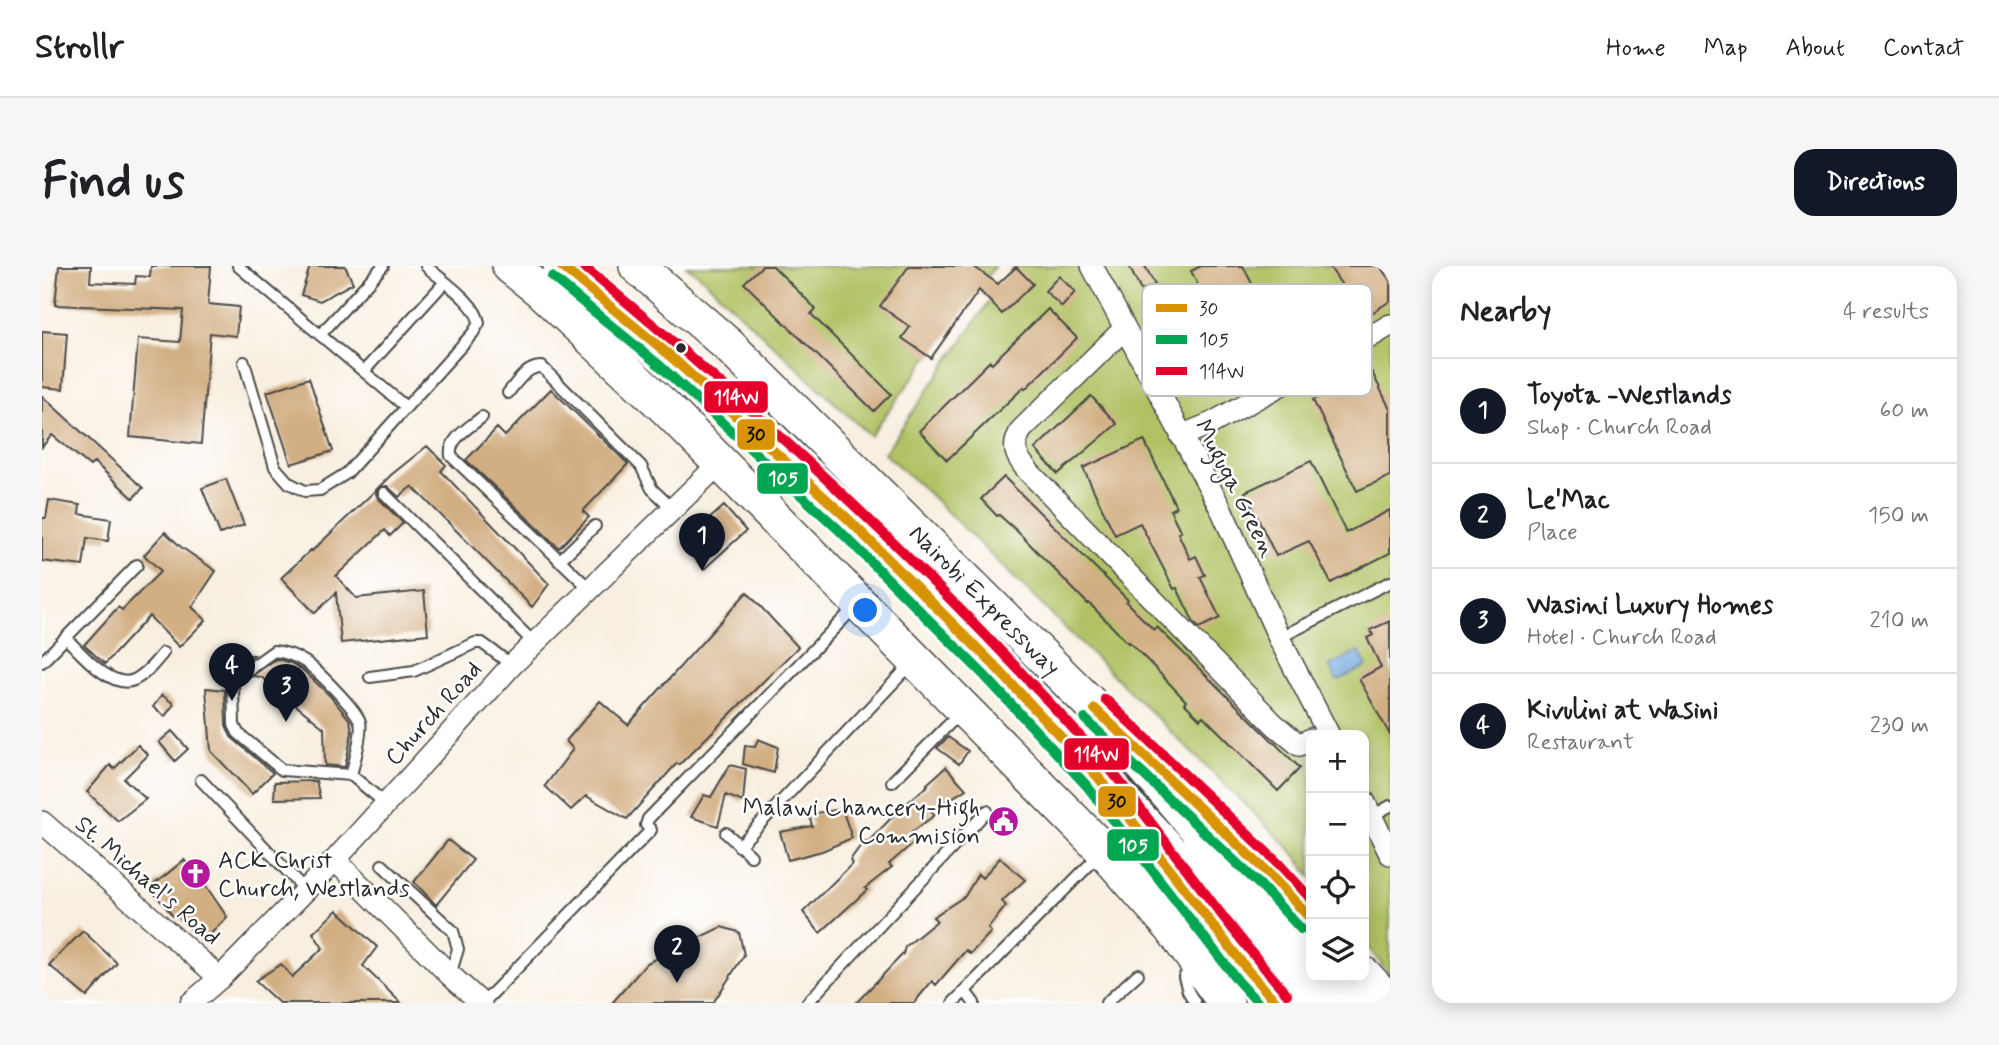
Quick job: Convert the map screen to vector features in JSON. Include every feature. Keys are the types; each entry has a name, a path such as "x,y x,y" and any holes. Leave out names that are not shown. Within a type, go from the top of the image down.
{"highway":[{"path":"510,266 539,289 667,409 1103,850 1172,928 1226,1003"},
{"name":"Nairobi Expressway","path":"561,266 667,354 848,519 994,665 1312,1003"},
{"name":"Nairobi Expressway","path":"637,266 728,345 1106,720 1306,952"},
{"path":"1106,720 1270,875 1306,914"},
{"path":"1098,777 1249,972 1277,1003"},
{"path":"1369,980 1390,1003"},
{"path":"1336,982 1356,1003"}],"street":[{"name":"Muguga Green","path":"1092,266 1142,363"},
{"path":"1372,336 1390,325"},
{"path":"1124,329 1022,429 1016,439 1015,448 1019,460 1274,724 1299,745 1306,742"},
{"name":"Muguga Green","path":"1160,396 1222,511 1320,730"},
{"path":"1181,436 1212,423 1261,396"},
{"name":"Church Road","path":"191,1003 335,860 512,665 719,464"},
{"path":"1375,808 1390,853"},
{"name":"St. Michael's Road","path":"42,822 219,978"},
{"path":"335,860 450,975 482,1003"}],"lane":[{"path":"238,266 406,407"},
{"path":"320,335 383,266"},
{"path":"244,362 275,467 289,482 305,491 320,489 347,473 479,324 478,316 472,307 426,266"},
{"path":"364,371 444,283"},
{"path":"508,393 526,373 535,367 542,368 641,466 652,489 673,509"},
{"path":"482,417 455,440 450,449 451,456 591,590"},
{"path":"384,493 534,643"},
{"path":"559,561 594,526"},
{"path":"42,662 136,565"},
{"path":"1279,638 1390,582"},
{"path":"482,1003 652,830 646,825 648,819 859,602"},
{"path":"66,638 95,668 118,680 132,681 149,670 163,653"},
{"path":"370,677 414,671 475,643 482,643 512,665"},
{"path":"351,775 361,727 359,718 306,663 284,652 274,651 235,680 233,725 238,733 282,770 351,775 386,804"},
{"path":"739,846 915,659"},
{"path":"892,782 964,709"},
{"path":"201,779 305,890"},
{"path":"807,1003 987,811"},
{"path":"726,833 751,856"},
{"path":"953,1003 1103,850"},
{"path":"382,865 453,931 458,949 450,975"},
{"path":"1195,1003 1184,977 1197,963"},
{"path":"1106,1003 1138,974"},
{"path":"965,991 974,1003"}],"green space":[{"path":"686,266 995,266 870,436 699,275"},
{"path":"1014,266 1390,266 1390,975 1369,948 1369,730 1306,730 1306,870 1291,850 884,453"}],"water":[{"path":"1359,651 1367,666 1337,681 1329,666"}],"building":[{"path":"59,266 91,266 90,282 135,284 136,276 150,277 151,266 211,266 208,304 239,307 236,336 210,333 201,444 130,437 138,339 180,342 183,310 55,305"},
{"path":"310,266 345,266 353,283 320,301 301,295"},
{"path":"762,266 773,266 816,309 811,314 891,394 874,411 744,283"},
{"path":"909,266 973,266 998,284 1016,267 1033,284 1002,314 979,290 931,358 902,338 910,327 880,306"},
{"path":"1129,266 1145,266 1154,284 1142,284 1141,291"},
{"path":"1201,266 1243,266 1252,284 1198,284 1191,271"},
{"path":"1329,266 1380,266 1390,281 1390,301 1372,313 1372,284 1341,284"},
{"path":"1059,276 1075,292 1062,307 1045,291"},
{"path":"1048,309 1077,338 947,460 919,431"},
{"path":"42,331 67,333 63,389 42,387"},
{"path":"1372,372 1390,409 1390,476 1357,491 1313,400 1321,396 1372,396"},
{"path":"309,378 333,451 291,464 267,392"},
{"path":"551,389 628,464 583,511 589,517 559,548 466,460 497,428 505,436"},
{"path":"42,396 143,488 133,498 94,462 90,466 52,435 42,447"},
{"path":"1091,396 1117,424 1058,474 1035,449"},
{"path":"1144,440 1176,507 1170,510 1181,532 1178,533 1190,559 1196,556 1205,575 1200,577 1220,618 1199,628 1177,588 1174,589 1140,523 1115,535 1083,468"},
{"path":"427,446 446,465 441,471 549,584 532,607 412,486 399,497 387,486 379,487"},
{"path":"1311,461 1346,533 1390,510 1390,553 1331,583 1309,541 1276,556 1245,492"},
{"path":"1004,477 1128,600 1126,602 1154,630 1157,627 1300,768 1278,791 1203,716 1200,719 1151,664 1017,531 981,499"},
{"path":"226,479 244,525 220,534 202,488"},
{"path":"378,488 378,498 403,523 390,536 385,530 336,576 356,598 424,591 428,634 341,643 336,593 315,613 281,578"},
{"path":"49,500 80,505 79,514 111,519 108,541 87,538 83,566 42,561 42,518 46,518"},
{"path":"724,506 746,531 704,569 682,543"},
{"path":"165,532 181,547 216,571 192,607 206,620 179,647 149,616 105,664 84,645 118,607 122,610 161,571 144,555"},
{"path":"747,592 798,647 679,765 677,763 627,819 586,796 571,810 545,786 573,749 566,741 600,701 628,725"},
{"path":"1390,621 1390,735 1359,679 1381,667 1367,638 1373,635 1370,630"},
{"path":"235,654 254,655 239,667"},
{"path":"276,659 291,663 305,672 350,720 352,732 345,767 325,765 324,728 261,677 252,676"},
{"path":"206,688 225,690 226,725 231,737 273,773 252,794 211,751"},
{"path":"162,695 174,704 165,716 153,707"},
{"path":"172,731 188,749 175,761 159,742"},
{"path":"948,737 968,751 959,764 937,748"},
{"path":"758,739 778,747 774,773 743,764 745,746 755,747"},
{"path":"138,745 148,755 124,779 146,799 118,821 87,792 110,765 114,769"},
{"path":"730,765 746,769 743,802 726,795 718,826 691,817 704,795 711,797"},
{"path":"946,767 966,789 931,811 935,815 912,832 918,839 889,864 892,867 865,888 867,890 820,933 803,912 852,864 850,860 864,841 867,843"},
{"path":"316,781 320,798 274,799 275,782"},
{"path":"842,809 852,838 822,851 788,860 780,832 812,826 809,814"},
{"path":"448,840 473,860 436,905 414,882"},
{"path":"1000,858 1025,880 1002,901 1006,906 988,928 991,932 970,954 966,950 936,985 932,981 914,1003 856,1003 903,954 905,947 937,921 933,917 965,896 978,874 982,878"},
{"path":"184,860 227,917 203,942 176,914 173,916 150,888"},
{"path":"337,910 377,947 363,966 401,1003 279,1003 255,981 281,964 292,977 323,948 313,933"},
{"path":"721,927 739,932 744,955 713,1003 612,1003 647,963"},
{"path":"83,931 117,963 87,997 49,965"}],"transit line":[{"name":"30","path":"561,266 667,353 848,519 994,665 1098,777 1249,972 1277,1003"},
{"name":"114W","path":"583,266 721,383 788,444 984,633 1113,773 1235,932 1287,994"},
{"name":"105","path":"552,277 658,364 838,529 984,675 1087,786 1258,1003"},
{"name":"114W","path":"1105,699 1280,865 1306,894"},
{"name":"30","path":"1095,709 1270,875 1306,914"},
{"name":"105","path":"1085,719 1260,885 1301,929"}],"place":[{"name":"Toyota -Westlands","path":"702,571"},
{"name":"Kivulini at Wasini","path":"232,701"},
{"name":"Wasini Luxury Homes","path":"286,722"},
{"name":"Malawi Chancery-High Commision","path":"1003,821"},
{"name":"ACK Christ Church, Westlands","path":"195,874"},
{"name":"Le'Mac","path":"677,983"}]}
